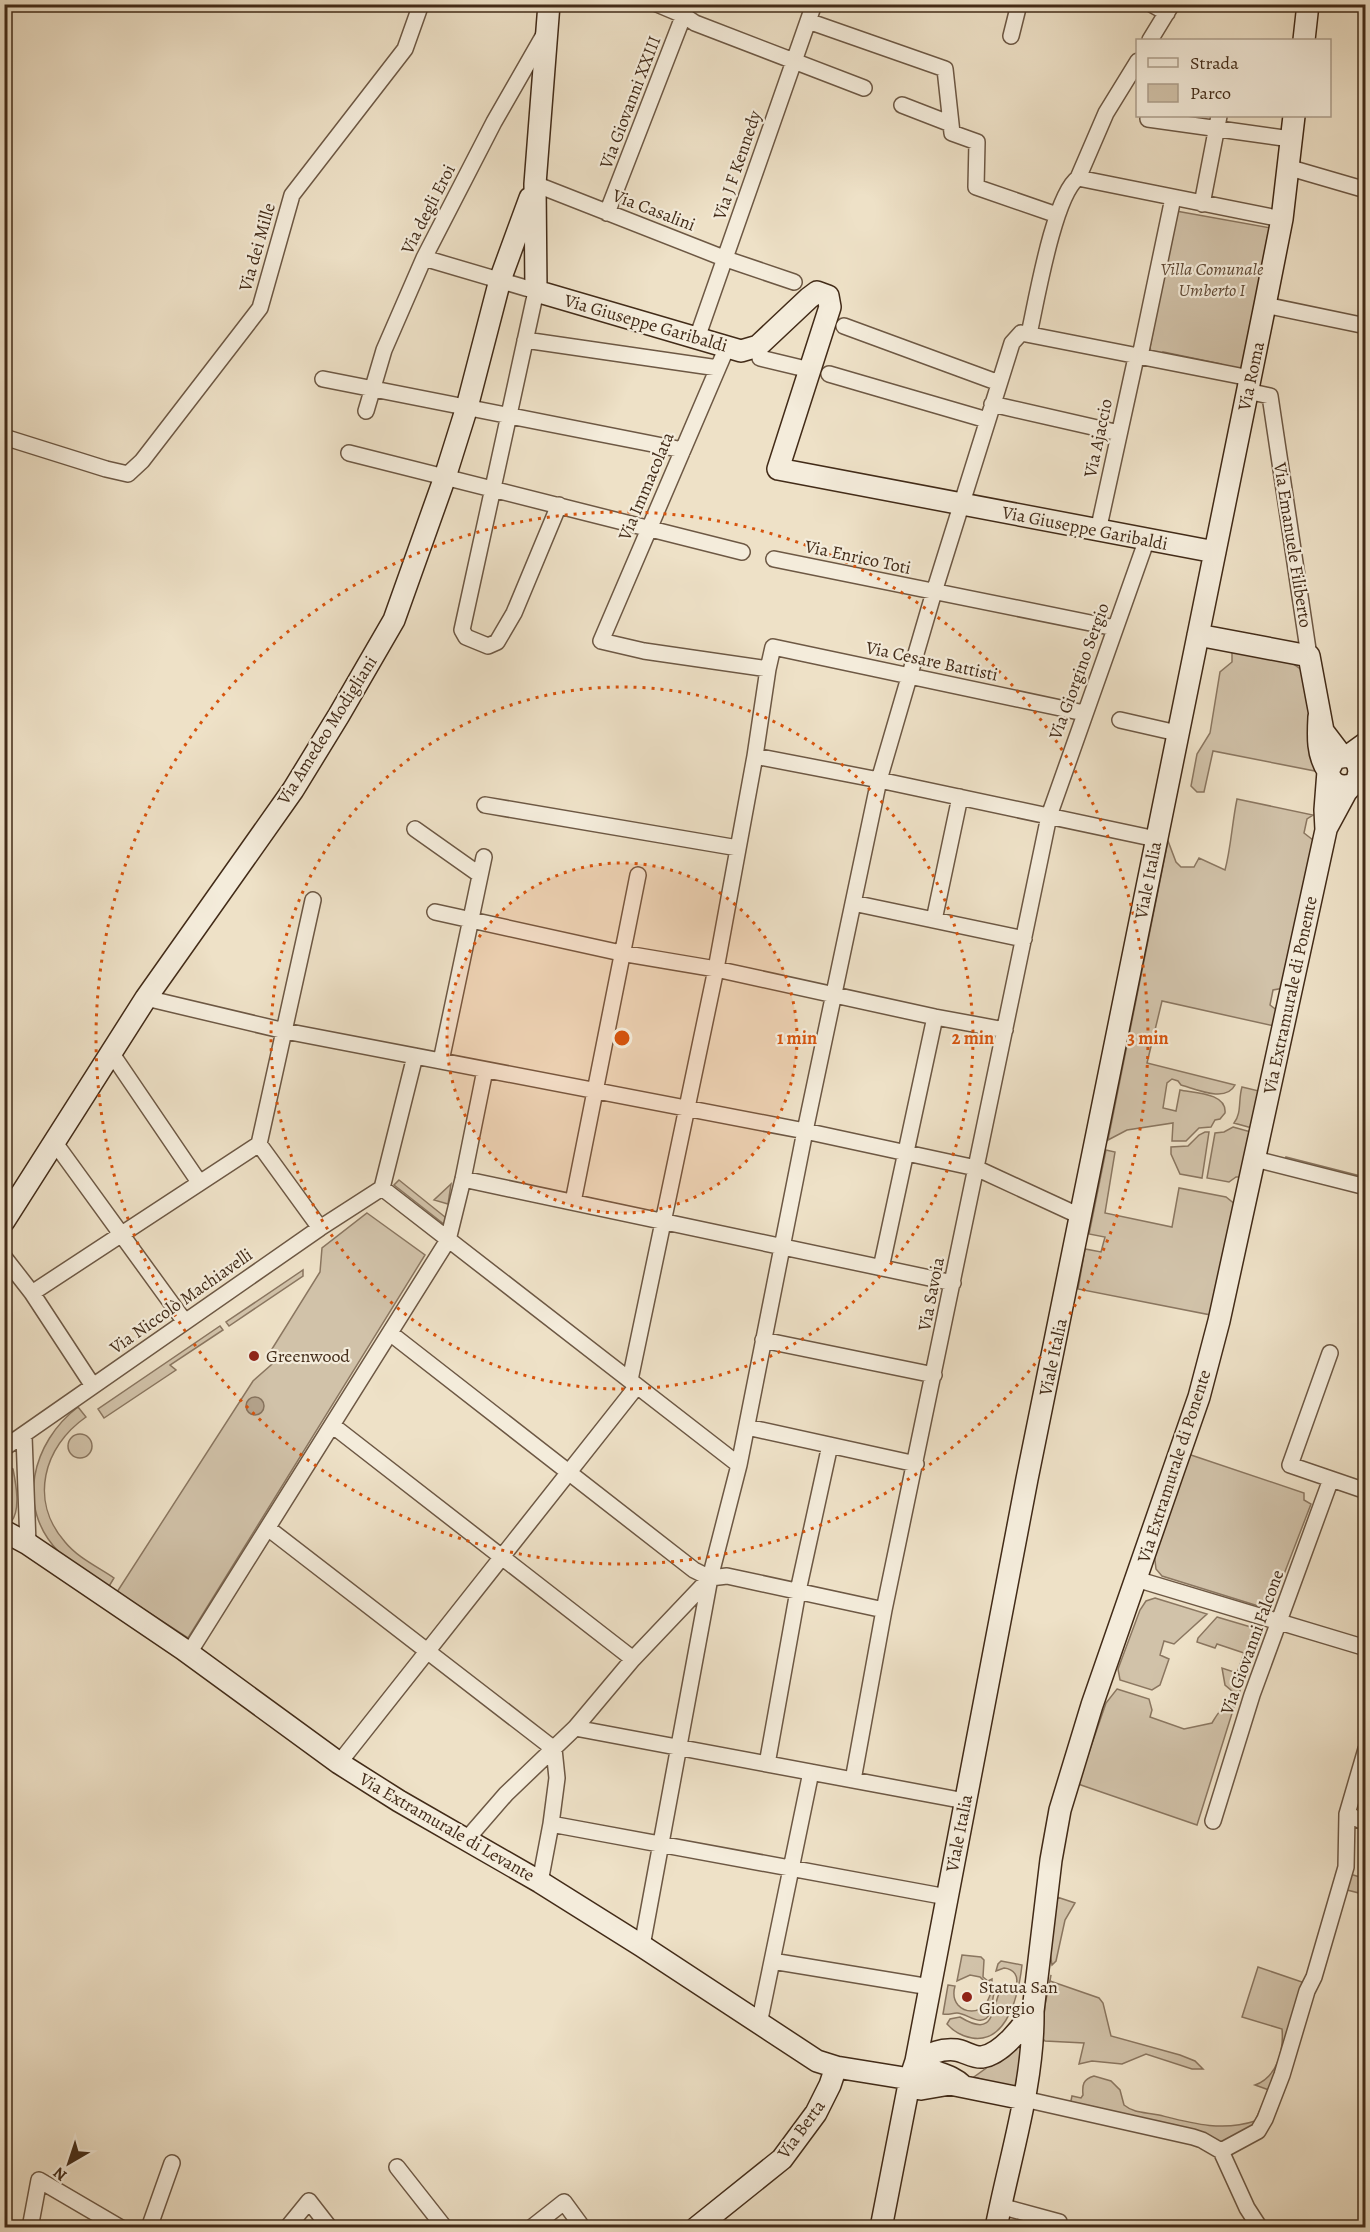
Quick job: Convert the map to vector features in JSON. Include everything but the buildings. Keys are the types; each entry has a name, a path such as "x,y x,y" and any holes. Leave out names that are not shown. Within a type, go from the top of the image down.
{"main road":[{"path":"536,291 535,184 549,4"},
{"path":"1304,39 1308,4"},
{"name":"Via Roma","path":"1198,635 1282,219 1294,117"},
{"name":"Via Amedeo Modigliani","path":"4,1221 146,998 293,790 394,620 445,477 467,407 500,280 535,184"},
{"name":"Via Giuseppe Garibaldi","path":"536,291 741,351 758,345 818,292 828,296 830,307 819,372 778,469 1215,552"},
{"path":"1198,635 1309,656"},
{"name":"Viale Italia","path":"881,2228 926,2009 1027,1479 1082,1217 1198,635"},
{"name":"Via Emanuele Filiberto","path":"1309,656 1316,685 1319,717 1318,745 1324,764 1349,767"},
{"path":"1349,767 1365,743"},
{"name":"Via Extramurale di Ponente","path":"996,2228 1024,2099 1034,2036 1034,2011 1050,1860 1060,1810 1092,1705 1199,1397 1220,1321 1326,830 1325,810 1349,767"},
{"name":"Via Extramurale di Levante","path":"4,1532 28,1545 189,1653 339,1763 399,1801 540,1882 817,2061 836,2067 913,2070 921,2089 943,2084 1024,2099"},
{"path":"926,2009 935,2031 955,2050"},
{"path":"963,2086 964,2078 981,2058 1012,2039 1034,2011"},
{"path":"913,2070 936,2052 955,2050 981,2058"},
{"name":"Via Berta","path":"696,2228 782,2159 816,2113 836,2067"}],"street":[{"name":"Via dei Mille","path":"4,437 128,474 142,461 260,308 292,195 405,49 421,4"},
{"path":"657,4 685,10 695,23 864,88"},
{"name":"Via J F Kennedy","path":"697,338 814,4"},
{"path":"1011,36 1019,4"},
{"path":"1150,4 1169,9 1151,39"},
{"name":"Via Giovanni XXIII","path":"607,213 685,10"},
{"path":"808,21 945,69 952,133 977,142 976,187 1057,215"},
{"name":"Via degli Eroi","path":"366,411 384,350 424,258 494,122 545,33"},
{"path":"1029,334 1057,215 1073,182 1078,178 1106,113 1136,63"},
{"path":"902,105 951,124"},
{"path":"1148,119 1218,122 1291,139"},
{"path":"1202,204 1218,122"},
{"path":"1287,167 1365,190"},
{"path":"1078,178 1282,219"},
{"name":"Via Casalini","path":"535,184 726,259 794,282"},
{"path":"1140,356 1173,198"},
{"path":"424,258 536,291 462,630 466,637 488,646 497,642 514,613 559,505"},
{"path":"1265,305 1365,326"},
{"path":"844,326 999,383"},
{"path":"642,1946 710,1578 739,1465 781,1247 879,780 960,505 1011,343 1021,333 1029,334 1140,356 1249,385"},
{"path":"525,340 718,368"},
{"name":"Via Immacolata","path":"727,347 601,641 644,651 768,669"},
{"name":"Via Ajaccio","path":"1098,531 1135,362 1140,356"},
{"path":"760,358 819,372 987,420"},
{"path":"323,379 682,450"},
{"name":"Via Emanuele Filiberto","path":"1249,385 1270,396 1309,656"},
{"path":"992,404 1119,433"},
{"path":"349,453 742,552"},
{"name":"Via Giorgino Sergio","path":"1048,816 1147,539"},
{"name":"Via Enrico Toti","path":"774,559 1115,628"},
{"name":"Via Cesare Battisti","path":"768,669 773,647 1084,713"},
{"path":"339,1763 568,1473 633,1383 685,1109 716,969 755,756 768,669"},
{"path":"1120,720 1177,733"},
{"path":"755,756 1156,839"},
{"path":"934,920 960,797"},
{"path":"485,805 738,848"},
{"name":"Via Savoia","path":"853,1780 884,1610 916,1464 1048,816"},
{"path":"415,829 480,875"},
{"path":"441,1061 483,857"},
{"path":"573,1202 638,875"},
{"path":"32,1293 259,1144 313,900"},
{"path":"853,903 1024,939"},
{"path":"435,912 621,953 716,969 1005,1030"},
{"path":"146,998 285,1031 805,1131 906,1155 976,1168 1082,1217"},
{"path":"881,1268 935,1017"},
{"path":"112,1054 199,1182"},
{"path":"415,1056 382,1188 739,1465"},
{"path":"189,1653 269,1529 448,1240 485,1070"},
{"path":"55,1143 185,1322"},
{"path":"259,1144 320,1228"},
{"path":"1255,1159 1365,1187"},
{"path":"463,1179 953,1283"},
{"name":"Via Niccolò Machiavelli","path":"4,1448 320,1228 382,1188"},
{"path":"4,1257 32,1293 93,1386"},
{"path":"390,1333 694,1570 710,1578 727,1576 884,1610"},
{"path":"763,1340 934,1375"},
{"path":"1330,1353 1290,1465 1365,1491"},
{"path":"332,1425 633,1659"},
{"path":"747,1427 916,1464"},
{"path":"24,1436 28,1545"},
{"path":"768,1764 798,1591 830,1445"},
{"name":"Via Giovanni Falcone","path":"1213,1821 1252,1695 1331,1479"},
{"path":"269,1529 554,1749 557,1778 540,1882"},
{"path":"466,1840 506,1794 574,1728 633,1659 710,1578"},
{"path":"1136,1579 1365,1648"},
{"path":"574,1728 965,1801"},
{"path":"1221,2151 1258,2131 1273,2101 1307,1991 1314,1977 1346,1867 1347,1814 1365,1749"},
{"path":"759,2024 811,1772"},
{"path":"1347,1814 1365,1823"},
{"path":"551,1824 947,1897"},
{"path":"772,1961 930,1987"},
{"path":"1024,2099 1202,2140 1221,2151 1246,2208 1260,2228"},
{"path":"149,2228 172,2163"},
{"path":"397,2167 445,2228"},
{"path":"30,2228 39,2180 122,2228"},
{"path":"287,2228 309,2200 330,2228"},
{"path":"531,2228 564,2202 583,2228"},
{"path":"1000,2206 1059,2222 1060,2228"}],"green space":[{"name":"Villa Comunale Umberto I","path":"1176,211 1271,228 1241,371 1223,367 1221,364 1163,352 1162,357 1151,352 1150,347"},
{"path":"1232,652 1292,663 1303,671 1309,693 1315,771 1213,751 1204,792 1197,792 1191,786 1197,754 1210,733 1220,672 1232,662"},
{"path":"1237,799 1313,815 1307,819 1304,833 1313,840 1284,988 1273,990 1270,1005 1278,1011 1274,1026 1162,1001 1147,1063 1235,1085 1231,1090 1218,1094 1202,1092 1181,1085 1172,1079 1167,1083 1163,1108 1176,1111 1180,1090 1216,1098 1224,1106 1225,1113 1220,1119 1215,1120 1211,1127 1199,1128 1186,1141 1172,1141 1173,1123 1127,1130 1108,1140 1168,841 1176,862 1181,867 1194,867 1199,858 1225,870"},
{"path":"1242,1087 1259,1091 1252,1128 1234,1123 1238,1115"},
{"path":"1233,1127 1251,1132 1242,1177 1236,1177 1229,1182 1207,1178 1215,1133 1224,1132"},
{"path":"1205,1132 1209,1132 1202,1178 1180,1174 1171,1154 1171,1147 1188,1146"},
{"path":"1106,1150 1115,1152 1105,1213 1172,1227 1179,1188 1226,1197 1236,1205 1211,1315 1078,1289 1085,1249 1101,1252 1105,1237 1089,1234"},
{"path":"1286,1157 1365,1177 1365,1184 1284,1164"},
{"path":"399,1180 445,1217 445,1225 394,1185"},
{"path":"451,1184 448,1204 434,1200"},
{"path":"367,1213 425,1255 188,1638 117,1592 253,1381 279,1358 272,1349 320,1272 322,1248"},
{"path":"303,1270 303,1276 229,1326 226,1322"},
{"path":"220,1326 223,1330 170,1365 176,1370 104,1418 98,1409"},
{"path":"78,1407 86,1417 71,1429 51,1459 44,1492 47,1509 54,1526 65,1542 82,1558 114,1578 108,1588 76,1567 59,1552 45,1535 37,1516 34,1496 35,1476 40,1457 49,1438 62,1421"},
{"path":"80,1434 88,1438 92,1446 88,1454 80,1458 72,1454 68,1446 72,1438"},
{"path":"1188,1454 1304,1493 1304,1500 1311,1504 1271,1608 1268,1609 1162,1576 1156,1569 1154,1552"},
{"path":"4,1467 13,1469 17,1497 16,1511 11,1522 5,1519"},
{"path":"1155,1598 1207,1614 1174,1644 1164,1641 1160,1655 1169,1659 1160,1685 1152,1690 1120,1680 1118,1669 1140,1610 1146,1601"},
{"path":"1217,1617 1261,1630 1238,1696 1225,1685 1222,1668 1237,1673 1244,1653 1217,1644 1215,1648 1197,1642"},
{"path":"1117,1689 1149,1699 1152,1710 1150,1717 1184,1729 1212,1723 1223,1709 1234,1707 1197,1825 1078,1784 1106,1703"},
{"path":"1350,1874 1363,1878 1359,1893 1343,1889"},
{"path":"1057,1897 1075,1903 1065,1920 1056,1961 1052,1965 1051,1940"},
{"path":"962,1955 981,1957 984,1960 983,1977 988,1981 992,1979 992,1983 987,1984 980,1977 970,1975 957,1981"},
{"path":"1001,1961 1022,1965 1014,2002 1003,2025 995,2033 984,2038 972,2038 958,2033 947,2024 950,2019 960,2017 978,2025 984,2024 991,2016 999,1993 1010,1992 1016,1986 1017,1979 1013,1971 1004,1968 996,1971"},
{"path":"1258,1967 1302,1982 1291,2038 1277,2084 1261,2122 1250,2135 1236,2141 1222,2143 1192,2132 1070,2105 1072,2096 1081,2098 1084,2083 1094,2076 1111,2081 1120,2090 1124,2105 1136,2111 1207,2125 1231,2126 1255,2121 1269,2090 1255,2085 1263,2081 1274,2070 1282,2046 1282,2029 1242,2017"},
{"path":"1051,1975 1050,1981 1099,1998 1103,2003 1111,2036 1180,2055 1195,2061 1203,2069 1192,2069 1146,2054 1122,2064 1092,2061 1079,2064 1084,2043 1045,2041 1042,2038 1045,2005"},
{"path":"948,1985 955,1986 954,1996 958,2005 964,2010 972,2011 985,2005 995,1988 991,2012 983,2020 957,2013 943,2014"},
{"path":"1025,2040 1017,2090 974,2077"}],"shaded area":[{"path":"255,1397 261,1400 264,1406 261,1412 255,1415 249,1412 246,1406 249,1400"}],"place":[{"name":"Greenwood","path":"254,1356"},
{"name":"Statua San Giorgio","path":"967,1997"}]}
